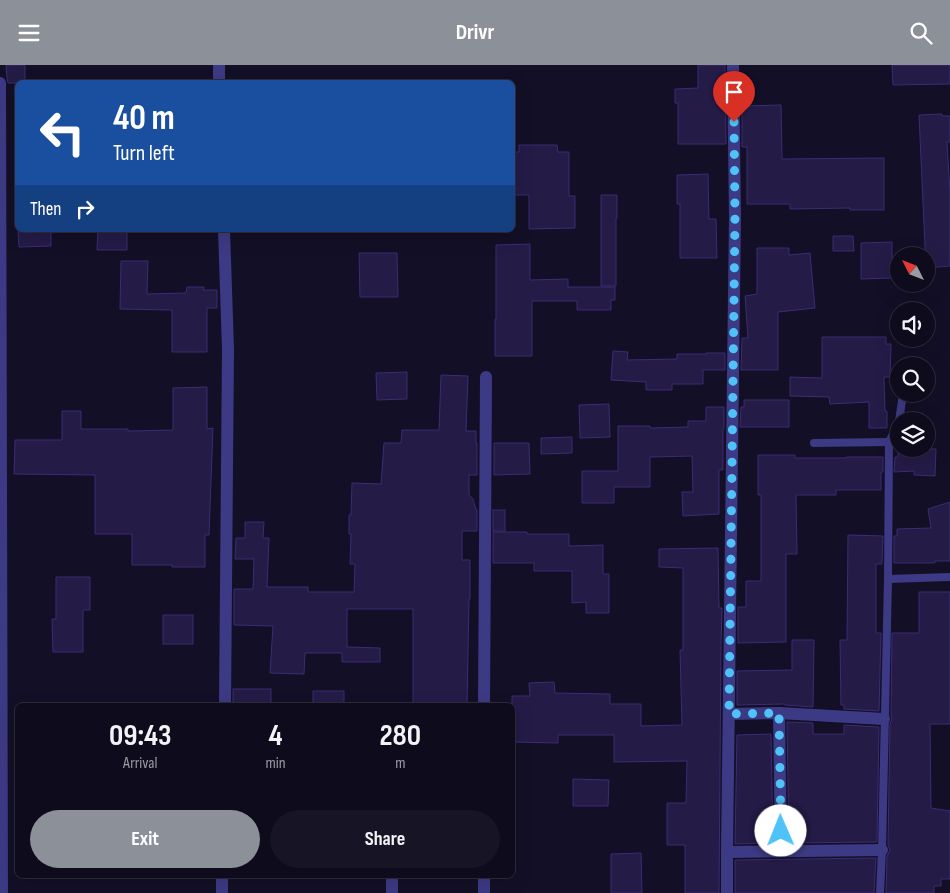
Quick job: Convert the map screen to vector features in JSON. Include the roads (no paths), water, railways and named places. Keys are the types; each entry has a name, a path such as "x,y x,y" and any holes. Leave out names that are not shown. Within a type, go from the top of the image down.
{"street":[{"path":"219,65 219,80"},
{"path":"727,893 735,216 734,65"},
{"path":"0,83 2,893"},
{"path":"224,232 228,349 225,703"},
{"path":"484,703 486,377"},
{"path":"729,714 779,713 884,719"},
{"path":"779,713 781,850"},
{"path":"727,852 882,850"},
{"path":"222,878 222,893"},
{"path":"392,878 392,893"},
{"path":"484,878 484,893"}],"lane":[{"path":"814,443 889,442 888,579 880,893"},
{"path":"888,579 950,577"}]}
